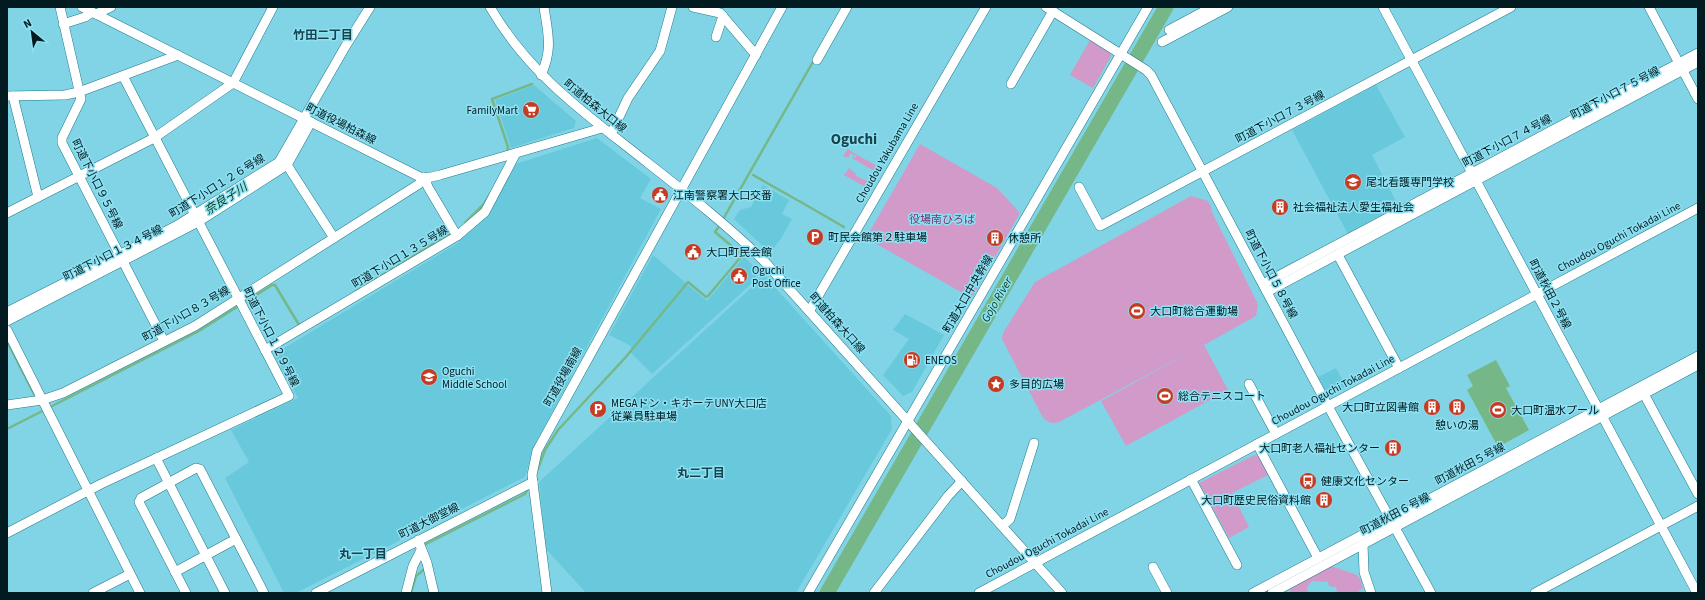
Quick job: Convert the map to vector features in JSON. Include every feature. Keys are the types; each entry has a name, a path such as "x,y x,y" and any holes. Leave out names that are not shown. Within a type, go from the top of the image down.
{"street":[{"name":"町道下小口９５号線","path":"60,7 80,99 62,138 62,143 164,341"},
{"name":"町道役場柏森線","path":"82,7 408,172 424,178"},
{"path":"63,24 111,7"},
{"path":"7,213 154,138 233,83 273,7"},
{"name":"町道下小口１２６号線","path":"196,219 279,162 308,121 345,47 370,7"},
{"name":"町道柏森大口線","path":"490,7 516,46 540,74 561,94 741,238 810,310 1035,563 1056,591"},
{"path":"540,74 545,66 550,46 544,7"},
{"path":"611,134 628,98 660,50 672,7"},
{"path":"693,7 720,13 756,54"},
{"name":"町道役場南線","path":"547,593 533,482 533,466 539,446 782,7"},
{"path":"817,60 847,7"},
{"name":"Choudou Yakubama Line","path":"810,310 986,7"},
{"name":"町道大口中央幹線","path":"808,593 1123,55 1148,7"},
{"path":"1169,30 1212,7"},
{"path":"1162,42 1228,7"},
{"name":"町道秋田２号線","path":"1383,7 1697,593"},
{"name":"町道下小口７３号線","path":"1078,187 1100,226 1511,7"},
{"path":"1649,7 1698,98"},
{"path":"1011,84 1050,9"},
{"name":"町道下小口５８号線","path":"1050,9 1145,69 1158,88 1431,593"},
{"path":"716,37 723,16"},
{"path":"1681,66 1698,53"},
{"path":"38,197 10,96 65,95 79,92 178,55"},
{"name":"町道下小口７５号線","path":"1265,288 1338,255 1474,177 1681,66 1698,62"},
{"name":"町道下小口１２９号線","path":"7,533 88,490 289,396 123,76"},
{"name":"町道下小口１３４号線","path":"7,321 121,258 196,219 287,165 308,121"},
{"path":"457,236 424,178 440,175 602,128"},
{"name":"町道下小口１３５号線","path":"265,350 457,236 484,212 516,153"},
{"path":"287,165 334,238"},
{"name":"町道下小口７４号線","path":"1265,288 1474,177"},
{"name":"町道下小口８３号線","path":"7,405 42,400 63,393 195,326 419,184 424,178"},
{"name":"Choudou Oguchi Tokadai Line","path":"979,593 989,590 1035,563 1698,208"},
{"path":"1338,255 1399,368"},
{"path":"7,312 121,258"},
{"path":"7,330 140,593"},
{"path":"1600,413 1698,356"},
{"name":"町道秋田６号線","path":"1272,593 1363,544 1393,523 1600,413 1644,394 1698,365"},
{"path":"1249,384 1276,434"},
{"path":"1644,394 1698,494"},
{"path":"1002,526 1010,519 1034,443"},
{"path":"1257,444 1318,558"},
{"path":"156,458 225,593"},
{"path":"186,593 139,502 141,498 196,468 200,469 264,593"},
{"path":"1191,479 1237,565"},
{"path":"874,593 948,496 962,481"},
{"name":"町道大御堂線","path":"316,593 533,482"},
{"path":"1535,593 1698,506"},
{"path":"1253,593 1318,558 1393,523"},
{"path":"175,572 236,539"},
{"path":"418,540 427,563 434,593"},
{"path":"1363,544 1364,572 1371,593"},
{"path":"406,593 413,566 421,550"},
{"path":"1153,567 1167,593"},
{"path":"93,593 130,574"}],"shaded area":[{"name":"FamilyMart","path":"534,85 576,121 574,128 511,148 495,100"},
{"name":"尾北看護専門学校","path":"1376,85 1405,137 1372,155 1400,209 1349,236 1292,130"},
{"name":"Oguchi Middle School","path":"597,138 651,179 640,198 661,209 536,442 525,477 296,593 284,593 225,478 249,462 231,430 298,398 275,356 276,353 458,243 515,164"},
{"path":"763,185 789,200 782,214 792,219 782,237 771,252 769,252 734,219 740,210 751,207"},
{"path":"653,255 707,301 744,257 760,272 750,285 652,374 631,353 631,346 609,335"},
{"path":"763,274 891,416 892,429 796,593 586,593 546,549 539,482 751,288"},
{"name":"ENEOS","path":"905,314 944,335 912,392 903,396 883,375 909,339 893,330"},
{"name":"大口町温水プール","path":"1496,360 1510,386 1506,388 1529,430 1498,447 1467,390 1473,386 1467,375"},
{"path":"1336,368 1346,386 1327,394 1318,377"}],"green space":[{"path":"1090,40 1110,52 1111,56 1093,88 1070,75"},
{"name":"役場南ひろば","path":"920,144 997,188 1020,213 973,296 969,294 968,296 866,238"},
{"path":"848,149 879,167 876,172 852,158 853,156 856,158 856,156 850,153 849,157 843,156"},
{"path":"849,168 856,174 856,176 870,182 867,188 844,175"},
{"name":"大口町総合運動場","path":"1191,196 1208,201 1212,209 1211,210 1258,304 1256,316 1204,345 1228,390 1126,446 1101,401 1201,346 1059,422 1051,423 1044,419 1002,339 1003,333 1035,282"},
{"path":"1254,455 1260,457 1270,474 1232,493 1249,527 1229,538 1199,483"},
{"path":"1325,564 1357,575 1361,580 1363,588 1358,592 1337,593 1336,587 1329,586 1328,582 1312,581 1307,587 1308,593 1292,593 1290,591 1291,583"}],"waterway":[{"name":"Gojo River","path":"827,593 1166,7"},
{"path":"722,221 814,60"},
{"path":"507,153 508,147 492,99 532,84"},
{"path":"753,175 797,200"},
{"path":"465,223 484,204 490,194"},
{"path":"799,201 844,227"},
{"path":"537,471 545,450 558,430 625,358 688,282 706,297 740,258 741,254 715,232 720,225"},
{"path":"356,291 453,232"},
{"path":"244,303 272,285 275,285 299,325 301,324"},
{"path":"7,429 199,331 240,305"},
{"name":"奈良子川","path":"7,341 35,396"},
{"path":"424,546 525,494 528,488"},
{"path":"411,593 416,576 426,568"},
{"path":"1264,593 1271,589"}],"place":[{"name":"FamilyMart","path":"531,110"},
{"name":"尾北看護専門学校","path":"1353,182"},
{"name":"江南警察署大口交番","path":"660,195"},
{"name":"社会福祉法人愛生福祉会","path":"1280,207"},
{"name":"町民会館第２駐車場","path":"815,237"},
{"name":"休憩所","path":"995,238"},
{"name":"大口町民会館","path":"693,252"},
{"name":"Oguchi Post Office","path":"739,276"},
{"name":"大口町総合運動場","path":"1137,311"},
{"name":"ENEOS","path":"912,360"},
{"name":"Oguchi Middle School","path":"429,377"},
{"name":"多目的広場","path":"996,384"},
{"name":"総合テニスコート","path":"1165,396"},
{"name":"大口町立図書館","path":"1432,407"},
{"name":"憩いの湯","path":"1457,407"},
{"name":"MEGAドン・キホーテUNY大口店 従業員駐車場","path":"598,409"},
{"name":"大口町温水プール","path":"1498,410"},
{"name":"大口町老人福祉センター","path":"1393,448"},
{"name":"健康文化センター","path":"1308,481"},
{"name":"大口町歴史民俗資料館","path":"1324,500"}],"district":[{"name":"竹田二丁目","path":"323,35"},
{"name":"Oguchi","path":"854,139"},
{"name":"丸二丁目","path":"701,473"},
{"name":"丸一丁目","path":"363,554"}]}
